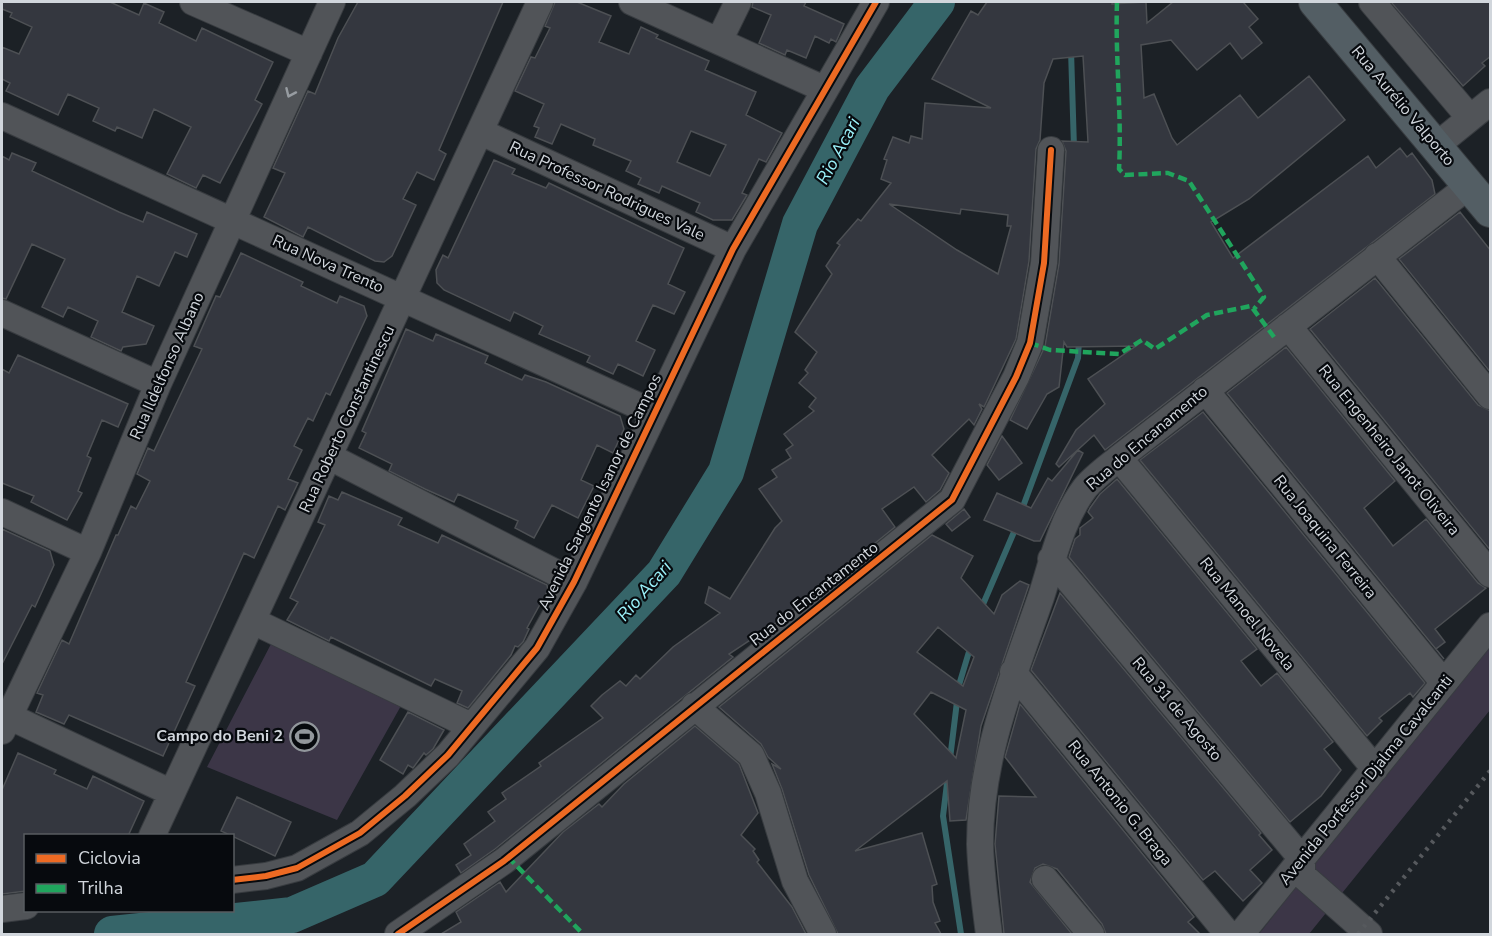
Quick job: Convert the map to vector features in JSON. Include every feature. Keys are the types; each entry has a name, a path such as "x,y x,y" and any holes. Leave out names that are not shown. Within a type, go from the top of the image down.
{"main road":[{"name":"Rua Aurélio Valporto","path":"1315,2 1491,211"}],"street":[{"path":"193,2 309,53"},
{"name":"Rua Ildelfonso Albano","path":"4,720 88,552 158,384 332,2"},
{"name":"Rua Roberto Constantinescu","path":"153,834 540,2"},
{"path":"632,2 824,89"},
{"path":"719,41 738,2"},
{"name":"Avenida Sargento Isanor de Campos","path":"234,880 266,876 297,868 360,832 448,754 537,648 574,582 733,249 876,2"},
{"path":"1372,2 1470,118"},
{"path":"1437,145 1491,102"},
{"name":"Rua Nova Trento","path":"2,117 654,413"},
{"name":"Rua Professor Rodrigues Vale","path":"481,132 733,249"},
{"name":"Rua do Encantamento","path":"398,934 504,861 694,706 945,508 952,500 1016,378 1030,343 1044,263 1051,150"},
{"name":"Rua do Encanamento","path":"989,934 980,843 983,801 991,750 1013,672 1041,597 1051,559 1068,519 1086,486 1205,390 1470,185"},
{"path":"1377,256 1491,396"},
{"path":"2,313 158,384"},
{"name":"Rua Engenheiro Janot Oliveira","path":"1288,326 1491,574"},
{"name":"Rua Joaquina Ferreira","path":"1205,390 1444,683"},
{"path":"330,457 574,582"},
{"name":"Rua Manoel Novela","path":"1119,458 1375,769"},
{"path":"2,512 88,552"},
{"name":"Rua 31 de Agosto","path":"1051,559 1302,860 1302,875 1369,934"},
{"path":"253,621 471,726"},
{"name":"Avenida Porfessor Djalma Cavalcanti","path":"1241,934 1491,626"},
{"name":"Rua Antonio G. Braga","path":"1013,672 1228,934"},
{"path":"694,706 742,743 751,755 768,793 795,881 823,934"},
{"path":"4,720 171,793"},
{"path":"1045,879 1090,934"},
{"path":"2,909 24,906"}],"shaded area":[{"path":"1490,640 1490,710 1309,934 1259,934"},
{"name":"Campo do Beni 2","path":"271,644 402,704 337,820 207,767"}],"building":[{"path":"2,2 110,2 139,15 144,3 164,12 159,23 196,41 202,28 273,62 255,100 262,104 220,183 203,175 196,188 167,174 191,127 154,109 142,138 117,127 115,131 93,121 99,108 68,94 58,115 6,91 10,83 2,79 2,47 19,54 32,27 10,17 12,13 2,9"},
{"path":"358,2 503,2 439,150 446,154 434,180 417,172 403,199 416,205 392,256 384,262 375,261 308,227 303,237 264,217 285,173 273,168 308,91 315,94 338,38"},
{"path":"555,2 577,2 611,16 599,42 629,54 641,27 658,35 656,38 709,61 705,70 756,92 746,115 782,133 766,162 759,159 742,193 747,195 732,220 713,220 696,212 700,203 662,186 659,193 638,184 641,178 626,171 631,161 593,145 595,139 561,124 552,144 535,137 539,128 534,126 544,104 515,91 531,57 535,58 550,28 545,26","holes":["691,131 726,145 710,176 677,162"]},
{"path":"753,2 806,2 804,6 844,24 836,42 831,39 829,43 815,36 806,58 787,50 785,55 759,43 771,15 752,7"},
{"path":"987,2 1112,2 1112,4 1146,2 1147,23 1173,2 1243,2 1258,19 1249,27 1262,43 1242,59 1230,43 1197,70 1171,40 1141,45 1144,98 1154,94 1177,145 1240,95 1258,118 1309,76 1345,120 1249,199 1211,222 1233,258 1368,156 1376,168 1400,148 1407,157 1412,153 1432,180 1435,194 1105,450 1094,435 1059,467 1056,464 1076,430 1105,404 1088,379 1136,346 1067,347 1064,342 1059,387 1047,394 1027,429 1010,420 1045,346 1059,264 1066,151 1062,141 1088,142 1083,56 1053,59 1044,83 1040,140 1036,149 1029,261 1016,339 984,407 979,404 982,409 974,425 969,419 932,455 949,473 940,490 926,502 914,487 882,509 895,527 776,623 729,654 733,657 495,849 461,873 456,865 471,855 464,844 495,821 488,812 506,799 502,793 541,766 539,763 603,718 591,706 602,695 620,681 626,686 636,675 640,679 673,647 720,613 705,603 709,587 730,599 775,528 782,521 759,489 777,477 772,470 791,458 786,450 793,445 784,434 814,411 809,407 816,398 799,383 808,373 805,370 817,352 795,332 832,274 826,266 840,245 837,243 858,219 861,221 891,183 881,179 887,160 884,159 893,137 909,143 911,136 922,139 925,103 991,108 932,79 971,11 978,15","holes":["889,204 960,214 961,209 1008,215 1007,226 1011,226 998,274 957,250"]},
{"path":"1391,2 1491,2 1491,56 1482,63 1485,66 1463,86"},
{"path":"12,153 36,163 32,171 119,212 143,222 147,212 197,234 187,257 175,252 159,286 137,276 122,312 154,326 146,344 123,347 121,351 91,337 98,321 68,307 63,317 42,307 65,259 32,244 6,299 2,298 2,156 9,160"},
{"path":"494,160 515,169 512,174 546,188 549,183 684,248 668,284 685,292 674,314 653,305 636,341 655,350 643,376 618,364 613,374 587,362 590,356 539,334 543,326 514,312 510,321 444,290 437,283 436,270 443,255 448,258"},
{"path":"1460,212 1491,251 1491,373 1399,259"},
{"path":"241,253 303,282 301,286 337,303 340,296 364,306 367,316 330,395 326,393 313,421 308,418 294,446 302,450 288,479 298,483 285,510 278,506 254,558 244,553 186,682 195,686 163,756 69,715 64,724 36,712 43,695 37,693 62,640 69,644 116,535 131,506 136,509 150,481 137,474 148,448 154,451 202,349 194,346 216,296 220,297"},
{"path":"1375,278 1478,405 1491,411 1491,551 1310,329"},
{"path":"406,329 433,341 436,334 488,356 485,363 522,380 525,375 546,382 620,416 624,429 613,453 597,445 581,480 594,486 578,518 552,505 534,538 515,528 518,521 458,494 454,502 425,489 389,471 392,464 359,448 366,433 362,431"},
{"path":"1286,347 1395,481 1364,508 1393,546 1426,519 1478,583 1486,588 1435,629 1445,642 1436,649 1444,659 1227,393"},
{"path":"18,355 128,404 118,427 102,420 87,456 91,458 78,491 82,493 67,520 31,502 34,496 2,483 2,369 9,373"},
{"path":"1203,412 1425,683 1413,697 1410,693 1379,718 1382,721 1367,736 1140,460"},
{"path":"1002,436 1022,463 999,480 987,465"},
{"path":"1078,450 1083,453 1040,541 1034,541 984,520 997,493 1031,508 1048,478 1052,481"},
{"path":"1117,479 1257,649 1241,661 1261,686 1277,673 1333,742 1324,749 1341,770 1321,796 1290,822 1069,557 1075,539 1080,535 1080,528 1093,518 1088,512 1090,508 1100,494"},
{"path":"342,492 402,518 398,525 438,543 442,535 547,585 548,590 527,628 529,629 523,642 518,647 515,646 511,655 468,708 457,703 462,691 435,679 431,686 331,637 329,641 287,620 298,602 290,598 325,525 318,522 329,496 338,500"},
{"path":"964,509 970,517 952,531 946,524"},
{"path":"2,529 50,551 54,565 35,607 32,605 2,664"},
{"path":"932,535 973,556 961,578 994,614 1002,595 1020,581 1029,585 981,726 966,820 950,821 947,781 855,851 922,833 937,884 932,886 933,902 940,921 935,923 941,934 838,934 809,875 772,764 781,769 768,757 761,744 719,707","holes":["938,627 974,657 963,686 917,652","931,692 966,710 956,758 914,714"]},
{"path":"1060,593 1261,833 1259,835 1272,850 1250,870 1262,883 1243,901 1215,871 1203,880 1031,670"},
{"path":"1020,704 1194,917 1188,922 1200,934 1106,934 1102,924 1057,869 1043,864 1035,868 1030,882 1072,934 1004,934 995,844 999,796 1036,797 1005,757"},
{"path":"408,712 444,730 433,749 426,755 424,753 413,768 408,765 403,774 380,760"},
{"path":"695,726 739,764 758,813 741,835 755,849 753,851 759,860 757,862 792,907 806,934 441,934 461,922 456,912 500,882 506,892 563,832 599,804 602,807 624,784"},
{"path":"18,753 56,770 54,774 87,789 93,776 144,801 129,834 24,834 24,891 2,894 2,790"},
{"path":"237,797 291,822 275,856 234,837 234,834 221,831"}],"waterway":[{"name":"Rio Acari","path":"112,934 292,915 375,879 664,573 726,472 800,224 872,88 937,2"},
{"path":"1071,50 1074,148"},
{"path":"1021,512 1078,358 1079,341"},
{"path":"981,609 1017,525"},
{"path":"950,759 959,685 971,645"},
{"path":"948,775 943,816 961,934"}],"railway":[{"path":"1358,934 1490,771"}],"marked path":[{"path":"1117,2 1119,169 1125,175 1168,173 1189,181 1264,297 1254,309"},
{"path":"1030,343 1050,350 1119,354 1142,340 1155,349 1207,315 1251,306 1274,337"},
{"path":"508,857 583,934"}],"cycle path":[{"path":"234,880 266,876 297,868 360,833 405,796 448,755 537,648 574,582 733,249 876,2"},
{"path":"398,934 504,861 952,500 1016,377 1030,343 1044,263 1051,150"}],"place":[{"name":"Campo do Beni 2","path":"304,736"}]}
